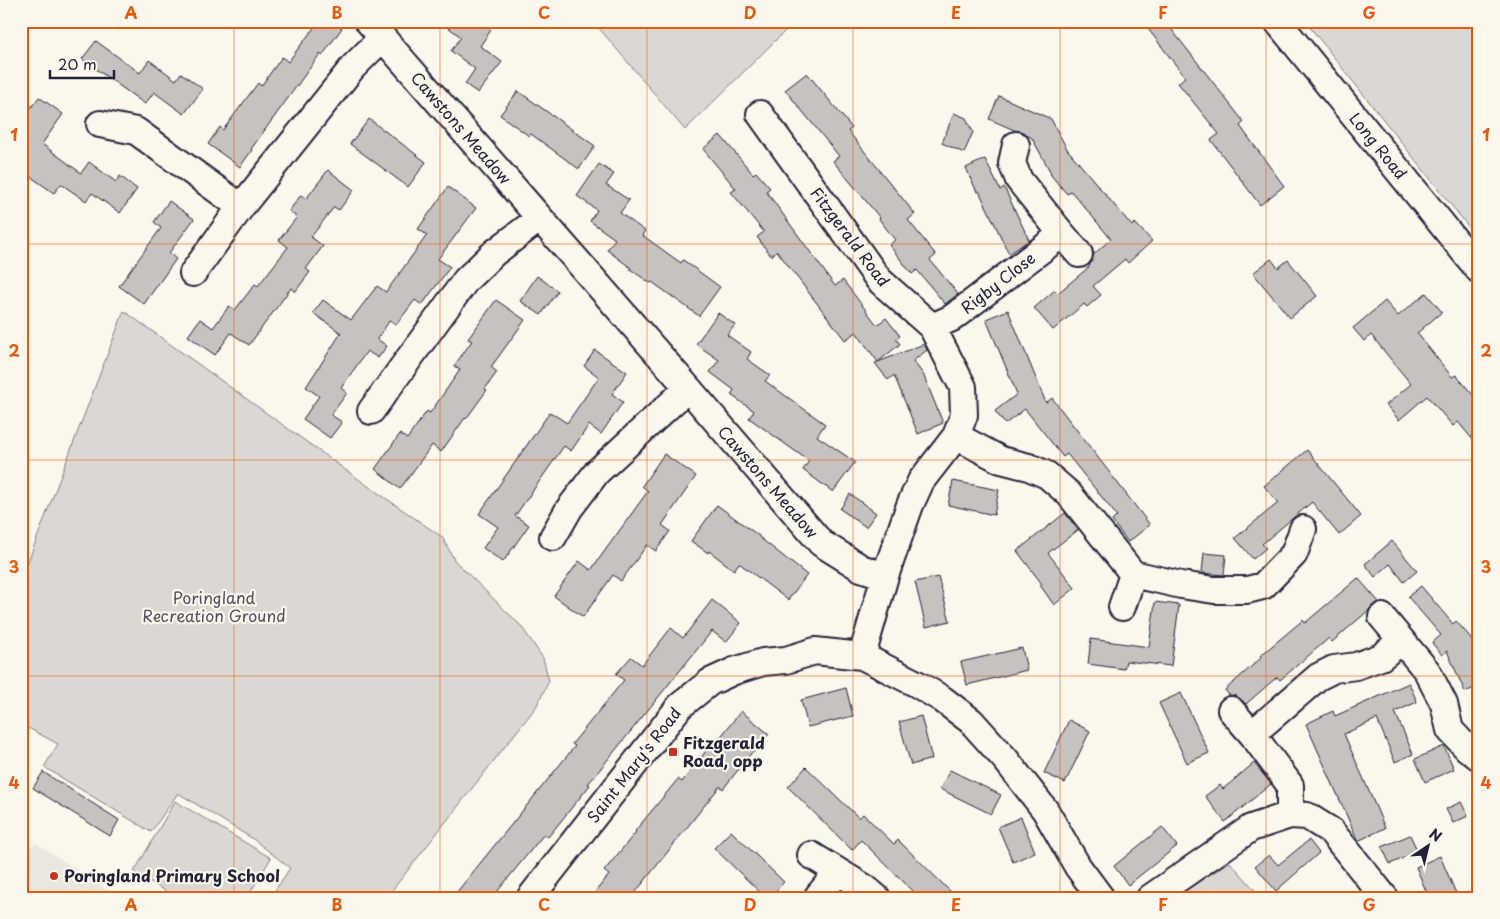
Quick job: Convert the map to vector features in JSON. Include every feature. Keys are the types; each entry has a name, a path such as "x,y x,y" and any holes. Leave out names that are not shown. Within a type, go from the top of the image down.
{"street":[{"name":"Long Road","path":"1277,21 1479,270"},
{"name":"Cawstons Meadow","path":"193,273 242,206 353,67 375,29 821,543 860,568 885,576"},
{"name":"Fitzgerald Road","path":"760,114 880,280 932,327 963,388 964,415 956,436 921,481 910,505 885,576 862,656"},
{"path":"100,124 136,131 242,206"},
{"path":"1016,145 1012,163 1019,180 1079,254"},
{"path":"371,411 466,280 494,253 540,218"},
{"name":"Rigby Close","path":"932,327 952,318 1062,234"},
{"path":"554,537 569,510 597,472 688,388"},
{"path":"956,436 1001,460 1029,467 1047,475 1069,494 1133,574 1181,586 1214,590 1247,590 1263,586 1294,554 1303,528"},
{"path":"1122,607 1133,574"},
{"path":"1382,617 1427,671 1444,704 1450,730 1467,748 1479,757"},
{"path":"1252,734 1318,677 1334,669 1356,666 1380,657 1401,641"},
{"name":"Saint Mary's Road","path":"530,898 680,706 710,682 734,671 763,662 786,660 815,651 862,656 917,684 942,699 971,721 1006,760 1045,810 1078,867 1102,898"},
{"path":"1231,710 1252,734 1290,785 1290,815"},
{"path":"1150,898 1251,828 1290,815 1307,816 1331,831 1385,898"},
{"path":"811,855 865,888 877,898"},
{"path":"818,896 838,872"}],"shaded area":[{"name":"Poringland Primary School","path":"36,843 120,898 21,898 21,855"}],"green space":[{"path":"593,21 786,21 786,30 685,130"},
{"path":"1305,21 1479,21 1479,240"},
{"name":"Poringland Recreation Ground","path":"124,311 442,537 455,561 521,626 543,658 549,681 536,707 386,898 270,898 290,868 253,839 178,793 151,832 44,767 58,744 21,724 21,580"},
{"path":"175,801 271,858 247,898 177,898 134,872"},
{"path":"1230,862 1262,898 1173,898"}],"building":[{"path":"319,21 332,21 342,28 322,56 320,54 240,167 208,144 220,127 223,130 258,83 261,86 282,57 288,62"},
{"path":"440,21 479,21 491,30 480,46 502,62 478,93 465,84 475,69 451,51 461,37"},
{"path":"1142,21 1165,21 1244,122 1240,126 1284,186 1260,205 1211,140 1219,134 1178,83 1185,77"},
{"path":"96,41 140,73 149,60 176,80 181,73 203,89 184,114 154,92 145,104 82,59"},
{"path":"807,73 852,128 848,131 915,214 908,220 936,255 930,260 958,294 945,304 917,270 912,274 889,245 895,240 880,218 833,161 839,156 785,90"},
{"path":"518,91 595,146 579,169 531,134 529,136 500,115"},
{"path":"999,96 1051,119 1067,149 1132,226 1135,223 1152,241 1128,263 1125,259 1093,286 1101,295 1087,307 1084,304 1053,330 1034,308 1055,290 1058,293 1089,267 1094,254 1111,239 1071,191 1067,194 1050,174 1032,138 1020,131 989,119"},
{"path":"39,97 63,114 42,144 81,173 89,162 116,182 120,176 137,189 120,213 92,193 86,201 61,184 54,193 21,170 21,121"},
{"path":"954,113 966,118 973,132 964,153 942,143"},
{"path":"369,119 426,162 408,187 350,144"},
{"path":"720,135 753,174 756,172 770,188 766,191 835,286 843,280 877,325 886,318 900,336 896,339 900,344 878,362 856,332 845,340 777,251 771,256 757,237 764,232 731,192 736,189 703,149"},
{"path":"985,159 1000,190 1004,187 1029,240 1009,254 966,168"},
{"path":"599,164 614,174 606,185 629,200 620,213 645,231 642,235 681,263 683,260 720,287 699,316 652,282 650,283 630,269 607,250 615,239 590,221 597,210 577,196"},
{"path":"328,170 354,190 339,210 334,207 311,237 323,246 306,269 310,272 295,292 291,288 249,345 231,333 215,355 188,336 200,319 213,328 229,306 235,310 255,284 258,286 288,247 279,240 297,217 289,211 301,195 306,199"},
{"path":"448,187 476,208 438,259 450,267 422,305 415,300 396,325 390,320 377,339 387,346 378,358 367,351 341,388 347,393 331,415 342,422 330,438 303,419 319,396 306,387 341,333 313,313 323,300 351,320 377,286 386,292 427,235 418,229"},
{"path":"169,201 194,219 169,253 176,259 144,304 119,286 161,228 154,222"},
{"path":"1271,259 1278,268 1288,260 1317,296 1290,318 1253,273"},
{"path":"537,276 558,291 541,315 520,301"},
{"path":"1426,293 1442,312 1417,333 1452,377 1456,375 1479,402 1479,447 1458,422 1453,426 1427,396 1399,420 1386,405 1411,384 1371,335 1364,341 1353,328 1385,301 1398,316"},
{"path":"496,300 525,320 491,367 497,372 485,389 487,390 466,419 441,452 432,445 400,489 375,469 400,434 407,439 427,411 430,413 460,370 454,366 472,341 468,339"},
{"path":"1008,310 1046,403 1052,398 1150,525 1128,542 1112,521 1117,516 1067,454 1063,457 1025,409 1005,424 995,411 1017,394 986,319"},
{"path":"718,313 735,325 727,335 751,352 747,359 770,375 765,381 825,424 817,436 855,462 833,492 803,470 809,461 749,418 754,411 731,395 734,390 710,372 719,360 696,344"},
{"path":"924,344 927,350 913,361 923,374 943,423 918,434 894,375 888,380 875,363"},
{"path":"595,350 627,372 612,394 623,402 601,434 589,425 571,451 564,446 515,516 529,525 503,562 483,548 498,527 479,514 550,412 567,423 599,377 584,366"},
{"path":"1307,450 1361,516 1339,535 1312,502 1262,544 1266,548 1253,559 1235,538 1278,503 1264,486"},
{"path":"664,454 696,476 662,525 670,531 656,551 647,545 621,581 613,575 583,617 554,596 579,561 591,570 648,491 642,486"},
{"path":"953,481 999,490 994,515 948,505"},
{"path":"850,494 876,513 866,527 840,509"},
{"path":"717,505 807,575 788,600 739,563 734,570 709,551 708,553 691,541"},
{"path":"1065,513 1078,530 1048,553 1075,588 1054,605 1040,585 1042,584 1017,551"},
{"path":"1392,541 1417,571 1404,582 1390,564 1375,577 1365,564"},
{"path":"1204,553 1226,555 1224,575 1202,573"},
{"path":"938,577 950,621 926,627 915,582"},
{"path":"1358,578 1379,602 1332,642 1329,638 1280,680 1277,677 1246,704 1236,696 1229,695 1225,690 1261,658 1260,656 1303,620 1305,623"},
{"path":"1421,586 1453,624 1456,621 1471,638 1479,656 1479,686 1465,692 1447,651 1442,655 1432,643 1441,635 1408,597"},
{"path":"712,600 741,623 726,642 712,631 588,784 590,785 548,837 544,834 492,898 452,898 575,746 572,744 624,680 616,674 631,657 642,665 671,628 683,638"},
{"path":"1155,602 1179,605 1171,666 1126,661 1124,669 1088,664 1091,639 1149,647"},
{"path":"1022,648 1027,670 967,685 961,662"},
{"path":"1409,683 1417,702 1395,712 1413,754 1395,762 1377,719 1344,734 1385,828 1358,841 1306,724 1333,711 1335,716"},
{"path":"846,688 853,716 808,727 801,700"},
{"path":"1181,693 1209,753 1187,763 1159,703"},
{"path":"741,711 769,734 723,789 720,786 631,898 590,898 609,875 604,871 635,831 678,779 682,782 713,742 715,744"},
{"path":"921,716 932,759 911,765 899,722"},
{"path":"1069,720 1090,731 1065,783 1044,773"},
{"path":"1444,746 1454,769 1425,782 1415,759"},
{"path":"1254,763 1271,784 1225,822 1205,796 1220,785 1223,789"},
{"path":"806,767 859,818 863,814 894,844 898,840 957,898 920,898 861,840 852,850 788,787"},
{"path":"950,770 1001,795 991,814 940,789"},
{"path":"43,772 119,820 110,836 33,788"},
{"path":"1461,802 1468,816 1453,823 1446,809"},
{"path":"1021,817 1035,852 1013,862 998,827"},
{"path":"1162,827 1177,846 1128,885 1114,866"},
{"path":"731,831 784,882 769,898 766,898 714,848"},
{"path":"1410,835 1418,852 1390,864 1382,847"},
{"path":"1309,840 1319,853 1276,891 1255,866 1269,855 1278,865"},
{"path":"1440,856 1458,898 1429,898 1416,867"}],"place":[{"name":"Fitzgerald Road, opp","path":"673,752"},
{"name":"Poringland Primary School","path":"54,876"}]}
